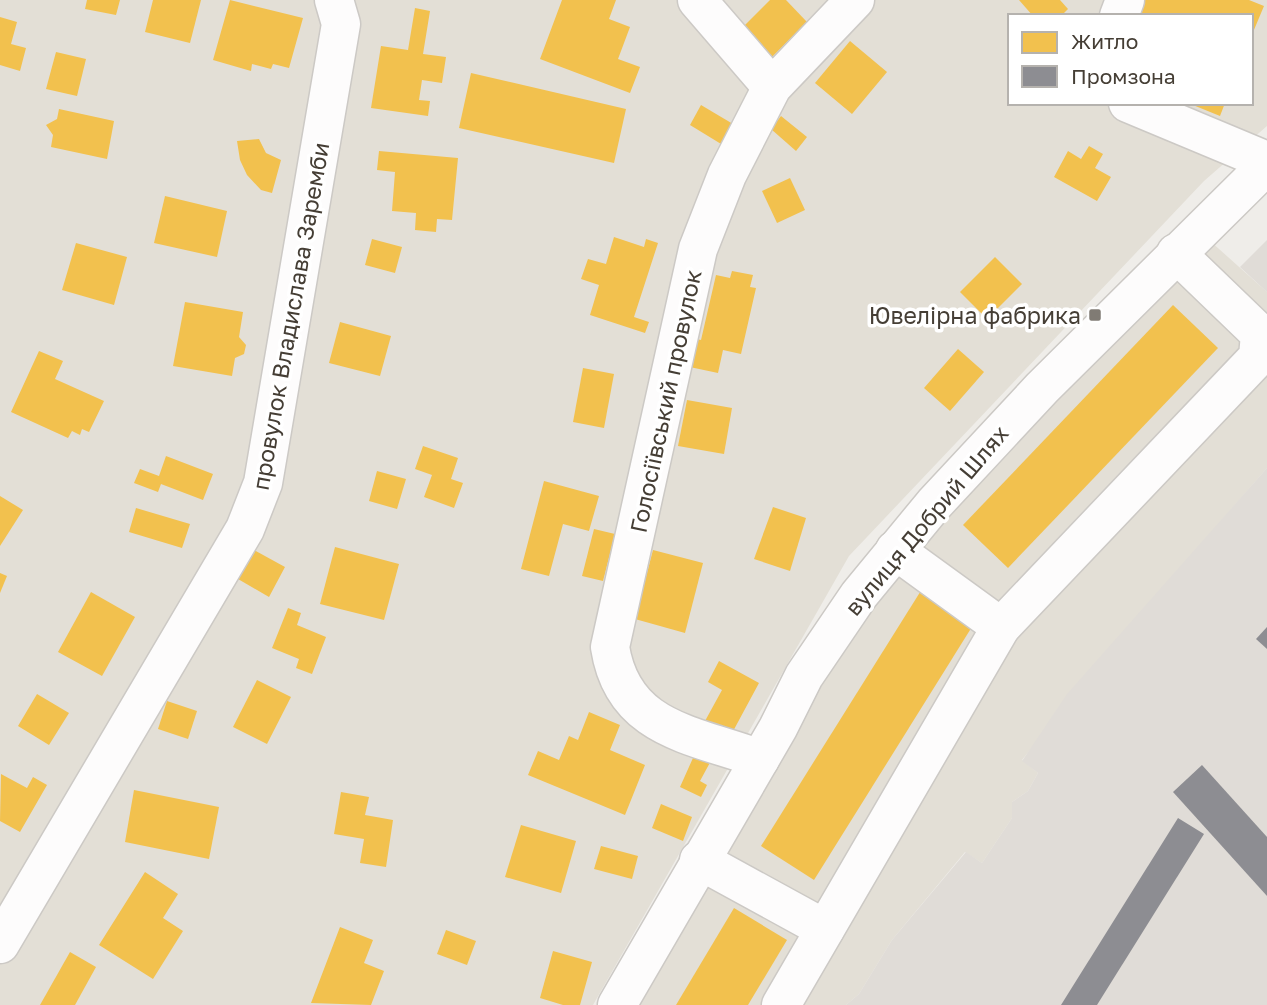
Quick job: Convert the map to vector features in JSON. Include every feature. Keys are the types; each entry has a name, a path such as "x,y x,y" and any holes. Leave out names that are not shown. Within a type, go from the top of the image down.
{"street":[{"name":"провулок Владислава Заремби","path":"0,944 245,529 264,483 341,24 334,0"},
{"path":"697,0 772,87"},
{"name":"Голосіївський провулок","path":"760,759 659,722 640,712 622,690 613,669 610,647 698,249 727,175 772,87 855,0"},
{"path":"1133,105 1267,163"},
{"name":"вулиця Добрий Шлях","path":"617,1005 817,657 895,550 1042,388 1267,163"},
{"path":"781,1005 1001,627 1258,357 1260,334 1176,253"},
{"path":"895,550 1001,627"},
{"path":"699,860 825,929"}],"shaded area":[{"path":"0,0 1267,0 1267,126 1204,181 849,556 593,1005 0,1005"},
{"path":"1209,240 1267,292 1267,468 1113,645 1022,760 1038,773 1028,791 1012,802 1012,818 982,863 965,852 892,940 859,994 846,1005 632,1005 850,631 925,538"},
{"path":"1267,240 1267,292 1240,267"},
{"path":"1267,468 1267,1005 846,1005 859,994 892,940 966,852 982,863 1012,818 1012,802 1028,791 1038,773 1022,761 1067,694"}],"building: Житло":[{"path":"87,0 120,0 116,15 85,9"},
{"path":"153,0 201,0 190,43 145,32"},
{"path":"230,0 303,18 289,68 273,64 271,69 252,64 251,71 213,60"},
{"path":"562,0 616,0 609,19 630,27 618,59 640,67 630,93 540,59"},
{"path":"770,0 786,0 807,22 768,61 739,31"},
{"path":"1019,0 1060,0 1068,9 1063,14 1031,14"},
{"path":"1145,0 1249,0 1264,6 1253,32 1253,14 1140,14"},
{"path":"415,8 430,11 423,54 446,57 442,83 422,80 419,100 430,101 428,116 371,108 381,46 408,50"},
{"path":"0,17 17,22 11,44 26,48 20,71 0,65"},
{"path":"850,41 887,72 852,114 815,83"},
{"path":"56,52 86,59 77,96 46,89"},
{"path":"471,73 626,109 614,163 459,128"},
{"path":"701,105 738,127 726,147 690,125"},
{"path":"1193,105 1224,105 1220,116"},
{"path":"59,109 114,121 107,159 51,147 53,135 46,125 57,119"},
{"path":"781,116 807,137 796,151 771,129"},
{"path":"259,139 266,153 281,160 272,193 261,190 247,175 240,160 237,141"},
{"path":"1089,146 1103,154 1095,168 1111,177 1097,201 1054,177 1068,151 1081,159"},
{"path":"379,151 458,158 452,220 437,219 436,232 415,230 416,213 392,211 395,172 377,170"},
{"path":"790,178 805,210 777,223 762,191"},
{"path":"165,196 227,211 217,257 154,243"},
{"path":"614,237 644,247 646,239 658,243 634,317 649,322 645,333 590,315 599,285 581,279 588,259 606,264"},
{"path":"372,239 402,247 395,273 365,265"},
{"path":"76,243 127,257 114,305 62,290"},
{"path":"995,257 1022,284 987,319 960,292"},
{"path":"732,271 753,275 750,287 756,288 741,354 723,350 718,373 685,366 692,338 701,340 716,275 730,278"},
{"path":"185,302 243,312 239,337 246,345 244,354 235,358 232,376 173,366"},
{"path":"1173,305 1218,348 1008,568 963,525"},
{"path":"340,322 391,336 380,376 329,363"},
{"path":"958,349 984,372 950,411 924,388"},
{"path":"39,351 63,361 55,379 104,401 89,432 82,429 80,435 72,431 68,438 11,412"},
{"path":"583,368 614,374 604,428 573,422"},
{"path":"687,400 732,408 724,454 678,446"},
{"path":"423,446 458,458 451,479 463,483 454,508 424,497 432,475 415,469"},
{"path":"166,456 213,474 203,500 161,484 158,492 134,483 140,469 159,476"},
{"path":"377,471 406,479 397,509 369,501"},
{"path":"544,481 599,496 589,531 563,524 549,576 521,569"},
{"path":"0,496 23,510 0,546"},
{"path":"773,507 806,518 790,571 754,559"},
{"path":"136,508 190,524 182,548 129,532"},
{"path":"594,529 615,534 603,581 582,576"},
{"path":"335,547 399,564 384,620 320,604"},
{"path":"254,550 285,567 269,597 238,579"},
{"path":"653,550 703,563 685,633 635,619"},
{"path":"0,573 7,576 0,593"},
{"path":"922,589 975,622 814,880 761,846"},
{"path":"91,592 135,617 102,676 58,652"},
{"path":"288,608 301,613 297,625 326,637 312,674 296,668 299,659 272,648"},
{"path":"719,661 759,683 731,735 705,721 722,690 708,682"},
{"path":"257,680 291,697 267,744 233,727"},
{"path":"37,694 69,713 49,745 18,726"},
{"path":"167,701 197,711 188,739 158,729"},
{"path":"589,712 620,725 610,750 645,765 625,815 528,775 538,751 559,760 569,736 578,740"},
{"path":"697,749 713,757 700,781 707,785 701,797 680,787"},
{"path":"1,774 27,788 33,777 47,785 20,832 0,821"},
{"path":"134,790 219,807 209,859 125,842"},
{"path":"341,792 369,797 365,815 393,820 386,867 360,863 364,839 334,834"},
{"path":"661,804 692,817 683,841 652,828"},
{"path":"521,825 576,841 561,893 505,877"},
{"path":"601,846 638,856 632,879 594,869"},
{"path":"145,872 178,894 163,918 183,931 153,979 99,945"},
{"path":"734,908 787,940 748,1005 676,1005"},
{"path":"340,927 373,940 364,963 384,971 371,1005 311,1003"},
{"path":"446,930 476,941 467,965 437,954"},
{"path":"553,951 592,962 580,1005 563,1005 540,998"},
{"path":"70,952 96,967 75,1005 40,1005"}],"building: Промзона":[{"path":"1267,627 1267,649 1256,639"},
{"path":"1202,765 1267,837 1267,896 1173,792"},
{"path":"1178,818 1204,834 1097,1005 1061,1005"}],"place":[{"name":"Ювелірна фабрика","path":"1095,315"}]}
